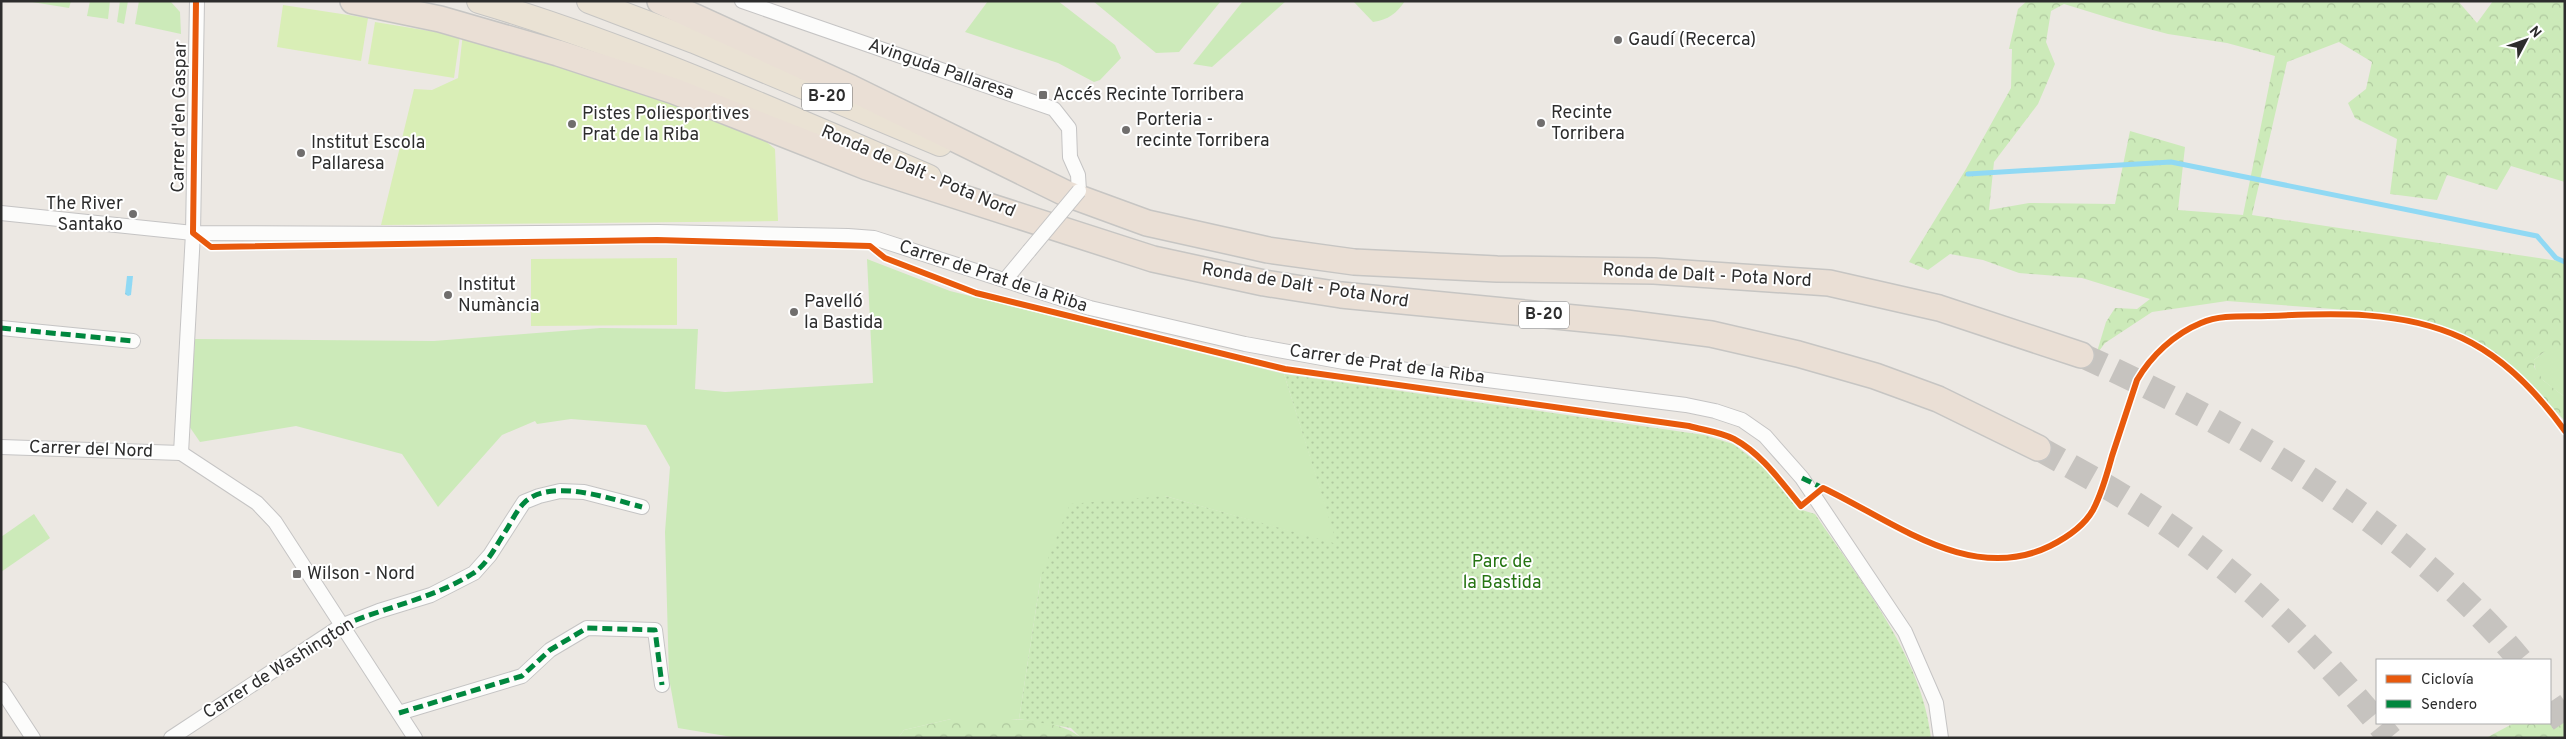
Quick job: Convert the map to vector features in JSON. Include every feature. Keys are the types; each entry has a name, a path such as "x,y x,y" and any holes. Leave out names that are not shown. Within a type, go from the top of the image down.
{"highway":[{"path":"353,1 440,19 558,53 683,95 867,167 1037,223"},
{"name":"Ronda de Dalt - Pota Nord","path":"479,1 538,19 690,75 1037,223 1153,259 1264,283 1449,307 1626,323 1721,336 1798,354 1875,376 1938,399 2038,448"},
{"name":"Ronda de Dalt - Pota Nord","path":"589,1 1072,192 1147,224 1268,250 1354,262 1498,269 1654,271 1828,283 1939,308 2081,355"},
{"path":"660,1 1072,192"}],"street":[{"name":"Carrer d'en Gaspar","path":"180,453 193,233 197,1"},
{"name":"Avinguda Pallaresa","path":"742,1 1054,109 1069,128 1070,157 1078,175 1072,192"},
{"path":"1005,280 1029,251 1072,192"},
{"name":"Carrer de Prat de la Riba","path":"1,212 193,233 658,232 874,238 1124,317 1244,344 1344,362 1686,404 1714,411 1742,420 1765,436 1802,478 1906,632 1936,703 1941,738"},
{"path":"1,328 133,341"},
{"name":"Carrer del Nord","path":"1,447 180,453"},
{"path":"180,453 257,503 275,522 415,738"},
{"name":"Carrer de Washington","path":"171,738 341,626 379,611 431,595 474,573 490,555 524,502 560,491 584,492 642,507"},
{"path":"399,713 522,676 550,650 587,628 655,630 662,685"},
{"path":"1,689 33,738"}],"green space":[{"path":"26,1 71,1 69,8"},
{"path":"90,1 110,1 108,19 87,16"},
{"path":"120,1 128,1 124,24 117,22"},
{"path":"139,1 171,2 180,12 181,34 135,24"},
{"path":"988,1 1058,1 1115,45 1121,58 1100,80 1094,82 1058,63 965,32"},
{"path":"1093,1 1221,1 1179,52 1156,53"},
{"path":"1243,1 1286,1 1212,67 1193,64"},
{"path":"1353,1 1405,1 1392,15 1383,20 1373,22"},
{"path":"2027,1 2458,1 2477,23 2493,1 2565,1 2565,182 2511,166 2497,190 2447,175 2437,200 2390,194 2397,139 2355,118 2348,103 2366,89 2372,62 2339,42 2287,62 2252,215 2565,262 2565,352 2544,352 2534,360 2534,367 2544,381 2565,397 2565,421 2542,397 2485,347 2459,340 2388,313 2227,301 2152,312 2105,343 2096,355 2106,322 2115,308 2137,309 2150,299 2082,278 2019,273 1983,260 1950,254 1928,270 1909,262 1966,169 2011,88 2012,49 2009,49 2018,9","holes":["2064,4 2168,34 2227,43 2275,56 2243,215 2178,210 2185,147 2130,131 2115,204 2029,203 1989,210 1994,162 2038,104 2055,64 2046,42 2051,11"]},
{"path":"283,5 368,18 361,61 277,47"},
{"path":"375,22 460,36 454,78 368,64"},
{"name":"Pistes Poliesportives Prat de la Riba","path":"463,33 752,130 775,149 778,221 381,225 414,89 432,90 458,78"},
{"path":"677,258 677,325 531,326 531,259"},
{"path":"867,259 950,291 1284,374 1338,545 1165,496 1041,576 1019,719 951,719 904,730 898,738 738,738 678,728 669,678 665,532 670,467 646,425 571,419 537,424 535,421 502,435 438,507 402,454 296,426 200,442 189,426 195,339 434,341 600,328 698,329 695,389 725,392 873,383"},
{"path":"2544,352 2565,352 2565,397 2544,381 2537,372 2534,360"},
{"name":"Parc de la Bastida","path":"1284,374 1704,435 1733,444 1765,468 1802,510 1815,514 1869,593 1902,649 1915,678 1925,708 1931,738 1081,738 1071,728 1019,719 1041,576 1070,504 1165,496 1337,544"},
{"path":"34,514 50,538 1,572 1,537"},
{"path":"2565,701 2565,738 2486,738 2512,724 2551,724 2551,707"},
{"path":"951,719 1038,721 1069,730 1081,738 898,738 904,730"}],"water":[{"path":"127,276 133,276 131,295 128,296 125,294"}],"waterway":[{"path":"1968,174 2171,162 2537,236 2556,258 2565,262"}],"tunnel":[{"path":"2081,355 2200,413 2318,484 2374,524 2427,566 2476,612 2519,659"},
{"path":"2038,448 2130,501 2178,532 2212,558 2276,613 2336,674 2376,721"},
{"path":"2551,703 2565,724"},
{"path":"2378,724 2390,738"}],"marked path":[{"path":"1,328 133,341"},
{"path":"1802,478 1827,490"},
{"path":"341,626 441,590 472,574 491,555 521,506 535,495 564,491 581,492 642,507"},
{"path":"399,713 522,676 550,650 587,628 655,630 662,685"}],"cycle path":[{"path":"196,1 193,233 211,247 657,240 870,246 885,258 976,293 1285,369 1689,426 1718,433 1734,439 1753,452 1801,506 1823,488 1933,544 1962,553 1991,558 2020,556 2050,546 2068,535 2085,521 2099,497 2137,380 2156,354 2182,333 2201,323 2217,318 2317,314 2366,315 2415,322 2439,329 2477,346 2506,366 2544,404 2565,431"}],"place":[{"name":"Gaudí (Recerca)","path":"1618,40"},
{"name":"Accés Recinte Torribera","path":"1043,95"},
{"name":"Recinte Torribera","path":"1541,123"},
{"name":"Pistes Poliesportives Prat de la Riba","path":"572,124"},
{"name":"Porteria - recinte Torribera","path":"1126,130"},
{"name":"Institut Escola Pallaresa","path":"301,153"},
{"name":"The River Santako","path":"133,214"},
{"name":"Institut Numància","path":"448,295"},
{"name":"Pavelló la Bastida","path":"794,312"},
{"name":"Wilson - Nord","path":"297,574"}]}
